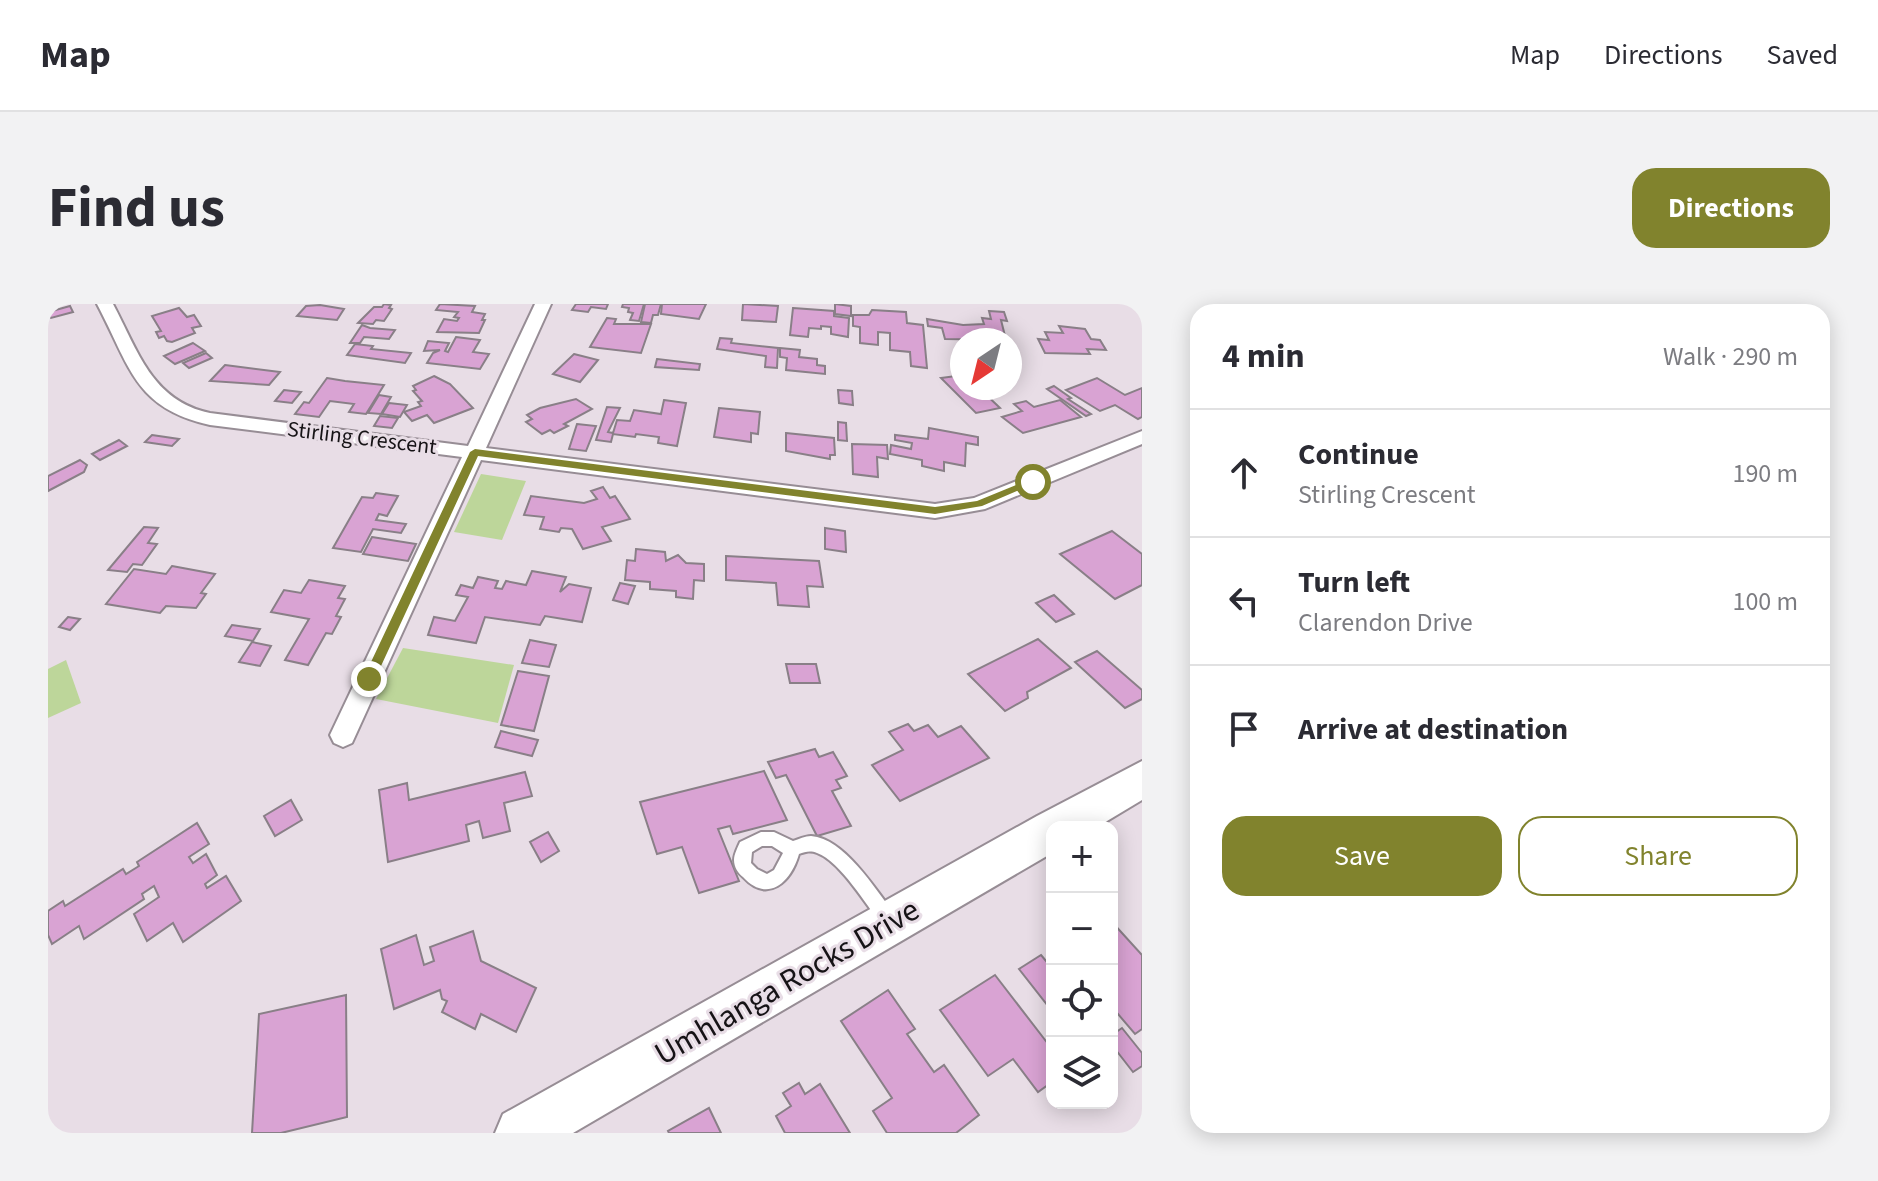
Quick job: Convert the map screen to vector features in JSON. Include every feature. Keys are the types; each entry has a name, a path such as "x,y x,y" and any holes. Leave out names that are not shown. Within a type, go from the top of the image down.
{"main road":[{"path":"1068,821 1142,779"},
{"name":"Umhlanga Rocks Drive","path":"522,1133 1046,833"}],"street":[{"name":"Stirling Crescent","path":"105,304 150,388 172,409 210,419 935,511 978,504 1142,437"},
{"path":"343,735 543,304"}],"lane":[{"path":"792,849 804,843 815,843 831,852 890,923"}],"green space":[{"path":"481,474 526,481 502,540 454,532"},
{"path":"403,648 514,665 498,723 376,699"},
{"path":"66,660 81,703 48,718 48,669"}],"building":[{"path":"48,304 62,304 52,311 70,306 73,312 51,318"},
{"path":"440,304 475,306 472,312 485,314 479,333 437,332 444,319 457,321 459,318 454,317 458,312 436,310"},
{"path":"576,304 608,304 606,309 591,307 588,312 572,310"},
{"path":"623,304 644,304 639,321 630,320 633,313 628,312 629,308 622,307"},
{"path":"645,304 661,304 658,315 653,315 651,323 641,322"},
{"path":"662,304 706,304 699,319 661,314"},
{"path":"743,304 778,306 776,322 742,320"},
{"path":"835,304 851,306 851,316 835,314"},
{"path":"391,305 389,308 392,309 384,321 358,323 374,307"},
{"path":"306,306 344,309 337,320 297,316"},
{"path":"179,308 187,317 194,315 201,326 192,328 195,333 172,342 164,336 159,338 156,332 161,331 152,316"},
{"path":"793,308 834,311 834,316 849,318 848,337 831,334 831,327 821,326 821,329 809,328 808,337 790,335"},
{"path":"872,310 906,312 907,323 923,325 927,368 911,366 910,352 890,350 890,333 878,332 878,345 860,343 860,327 853,326 853,315 869,315"},
{"path":"989,311 1004,312 1007,321 1001,320 1003,328 950,328 950,339 945,339 942,328 928,326 927,319 963,325 984,324 982,318 991,319"},
{"path":"607,318 616,319 614,324 651,324 641,353 590,347"},
{"path":"362,325 395,330 389,339 364,337 360,343 350,343"},
{"path":"1059,326 1085,329 1091,339 1100,340 1106,350 1087,349 1090,354 1045,353 1038,339 1049,340 1045,332 1063,333"},
{"path":"456,337 480,340 473,352 489,354 480,369 427,363 433,353 440,350 424,351 428,341 449,343 445,351 448,352"},
{"path":"720,338 732,339 731,343 778,348 777,368 765,367 766,356 717,349"},
{"path":"193,343 205,351 175,364 164,356"},
{"path":"355,344 411,353 405,363 347,355"},
{"path":"780,348 800,350 799,357 817,359 817,365 825,366 825,374 786,370 787,358 780,357"},
{"path":"206,353 212,358 189,368 183,363"},
{"path":"574,354 598,360 580,382 553,374"},
{"path":"657,359 700,364 699,370 655,367"},
{"path":"225,365 280,372 269,385 210,381"},
{"path":"434,376 450,384 473,408 434,423 427,415 412,421 404,412 421,406 418,402 422,401 413,391 416,390 413,386"},
{"path":"950,377 950,387 941,378"},
{"path":"327,378 384,385 366,414 349,412 354,404 330,401 319,417 295,414 304,402 309,403"},
{"path":"1097,378 1125,395 1142,388 1142,417 1138,419 1115,405 1100,411 1066,390"},
{"path":"1054,386 1091,414 1086,416 1047,389"},
{"path":"284,390 301,392 292,403 275,401"},
{"path":"838,390 852,391 853,405 839,403"},
{"path":"379,395 391,397 381,414 368,413"},
{"path":"576,399 592,409 554,433 550,430 542,434 526,422 532,419 527,415 540,408"},
{"path":"664,400 686,403 677,446 658,443 659,437 636,434 635,437 613,434 611,442 596,440 607,407 620,408 608,432 613,433 617,420 630,421 634,410 661,414"},
{"path":"963,400 992,400 1000,408 976,413"},
{"path":"1060,400 1081,417 1023,433 1002,417 1022,411 1014,404 1026,401 1034,407"},
{"path":"389,403 407,405 400,417 382,414"},
{"path":"719,408 760,412 758,434 751,433 751,442 714,437"},
{"path":"380,416 398,418 392,428 374,426"},
{"path":"838,422 846,423 847,441 838,440"},
{"path":"577,424 596,426 586,451 569,449"},
{"path":"929,428 978,437 978,445 966,443 965,466 944,462 944,471 922,466 922,460 890,454 891,445 911,449 912,443 895,440 895,435 928,439"},
{"path":"786,433 834,438 835,455 830,455 830,459 786,451"},
{"path":"152,435 179,439 172,446 145,442"},
{"path":"119,440 127,446 100,460 92,454"},
{"path":"852,444 887,445 888,459 877,457 878,477 853,474"},
{"path":"80,460 87,465 84,472 48,491 48,476"},
{"path":"603,487 610,498 615,496 630,519 602,527 611,541 583,549 572,529 561,528 559,532 540,529 544,517 524,515 531,496 584,503 597,499 591,491"},
{"path":"376,493 398,496 387,516 379,514 376,520 406,524 401,533 373,529 361,552 333,548 362,497 373,498"},
{"path":"144,527 158,528 148,543 157,544 142,565 133,564 127,572 108,570"},
{"path":"825,528 845,531 846,552 825,549"},
{"path":"1112,531 1142,554 1142,585 1115,599 1060,554"},
{"path":"372,537 416,544 408,561 363,554"},
{"path":"636,549 665,552 666,561 678,555 686,563 704,564 704,581 694,580 693,599 676,597 676,591 650,589 650,582 625,580 627,560 635,561"},
{"path":"726,556 819,561 823,587 807,586 809,607 778,605 776,583 726,580"},
{"path":"172,566 215,574 201,593 206,594 196,608 166,606 160,613 106,604 134,569 166,574"},
{"path":"532,571 566,577 560,592 569,584 591,588 582,622 545,616 540,625 485,617 476,643 428,635 434,617 455,621 468,597 456,595 461,585 473,588 478,577 498,581 495,588 502,589 506,581 526,585"},
{"path":"309,580 345,586 338,598 345,599 336,616 341,617 332,634 326,633 308,665 285,660 309,619 271,612 284,590 301,593"},
{"path":"620,583 635,586 628,604 613,600"},
{"path":"1054,595 1074,614 1056,622 1036,603"},
{"path":"68,617 80,619 70,630 59,627"},
{"path":"232,625 260,629 253,641 225,636"},
{"path":"1038,639 1071,668 1027,692 1028,698 1005,711 968,674"},
{"path":"530,640 556,645 549,667 522,663"},
{"path":"252,642 271,646 260,666 239,662"},
{"path":"1097,651 1142,690 1142,699 1125,708 1075,662"},
{"path":"786,664 816,664 820,683 790,683"},
{"path":"518,671 549,676 534,731 501,725"},
{"path":"908,724 914,731 928,725 938,737 961,726 989,758 900,801 872,765 903,750 889,732"},
{"path":"501,731 538,740 532,756 495,747"},
{"path":"815,749 819,757 833,752 847,776 836,780 841,788 832,791 851,826 817,836 786,775 776,778 768,762"},
{"path":"764,771 787,820 733,834 730,826 718,829 739,881 699,893 682,847 657,854 640,802"},
{"path":"525,772 532,796 504,803 510,831 483,838 479,821 466,825 469,841 388,862 379,790 407,783 409,800"},
{"path":"291,800 302,820 275,836 264,816"},
{"path":"197,823 209,844 189,857 193,863 206,854 217,875 205,884 207,888 226,876 241,901 183,942 173,923 147,941 134,914 159,897 154,886 142,894 144,899 84,939 79,926 52,944 48,935 48,911 63,901 65,906 123,869 126,874 139,866 137,862"},
{"path":"548,832 559,851 541,862 530,842"},
{"path":"1118,929 1142,955 1142,1029 1135,1034 1118,1014"},
{"path":"473,931 481,961 536,988 516,1032 481,1014 475,1029 442,1012 447,1001 442,999 440,990 394,1009 381,949 416,935 424,965 434,961 430,947"},
{"path":"1041,955 1046,961 1046,1003 1019,969"},
{"path":"995,975 1046,1041 1046,1086 1038,1092 1013,1059 988,1076 940,1010"},
{"path":"888,990 915,1029 907,1034 934,1072 944,1065 979,1115 956,1133 887,1133 873,1111 892,1098 841,1021"},
{"path":"346,995 347,1117 281,1133 252,1133 259,1014"},
{"path":"1122,1028 1142,1053 1142,1066 1133,1072 1118,1053 1118,1031"},
{"path":"799,1083 805,1094 820,1084 850,1133 785,1133 776,1116 791,1106 783,1093"},
{"path":"709,1108 721,1133 669,1133 668,1131"}],"route":[{"path":"369,679 475,452 935,511 978,504 1033,482"}]}
